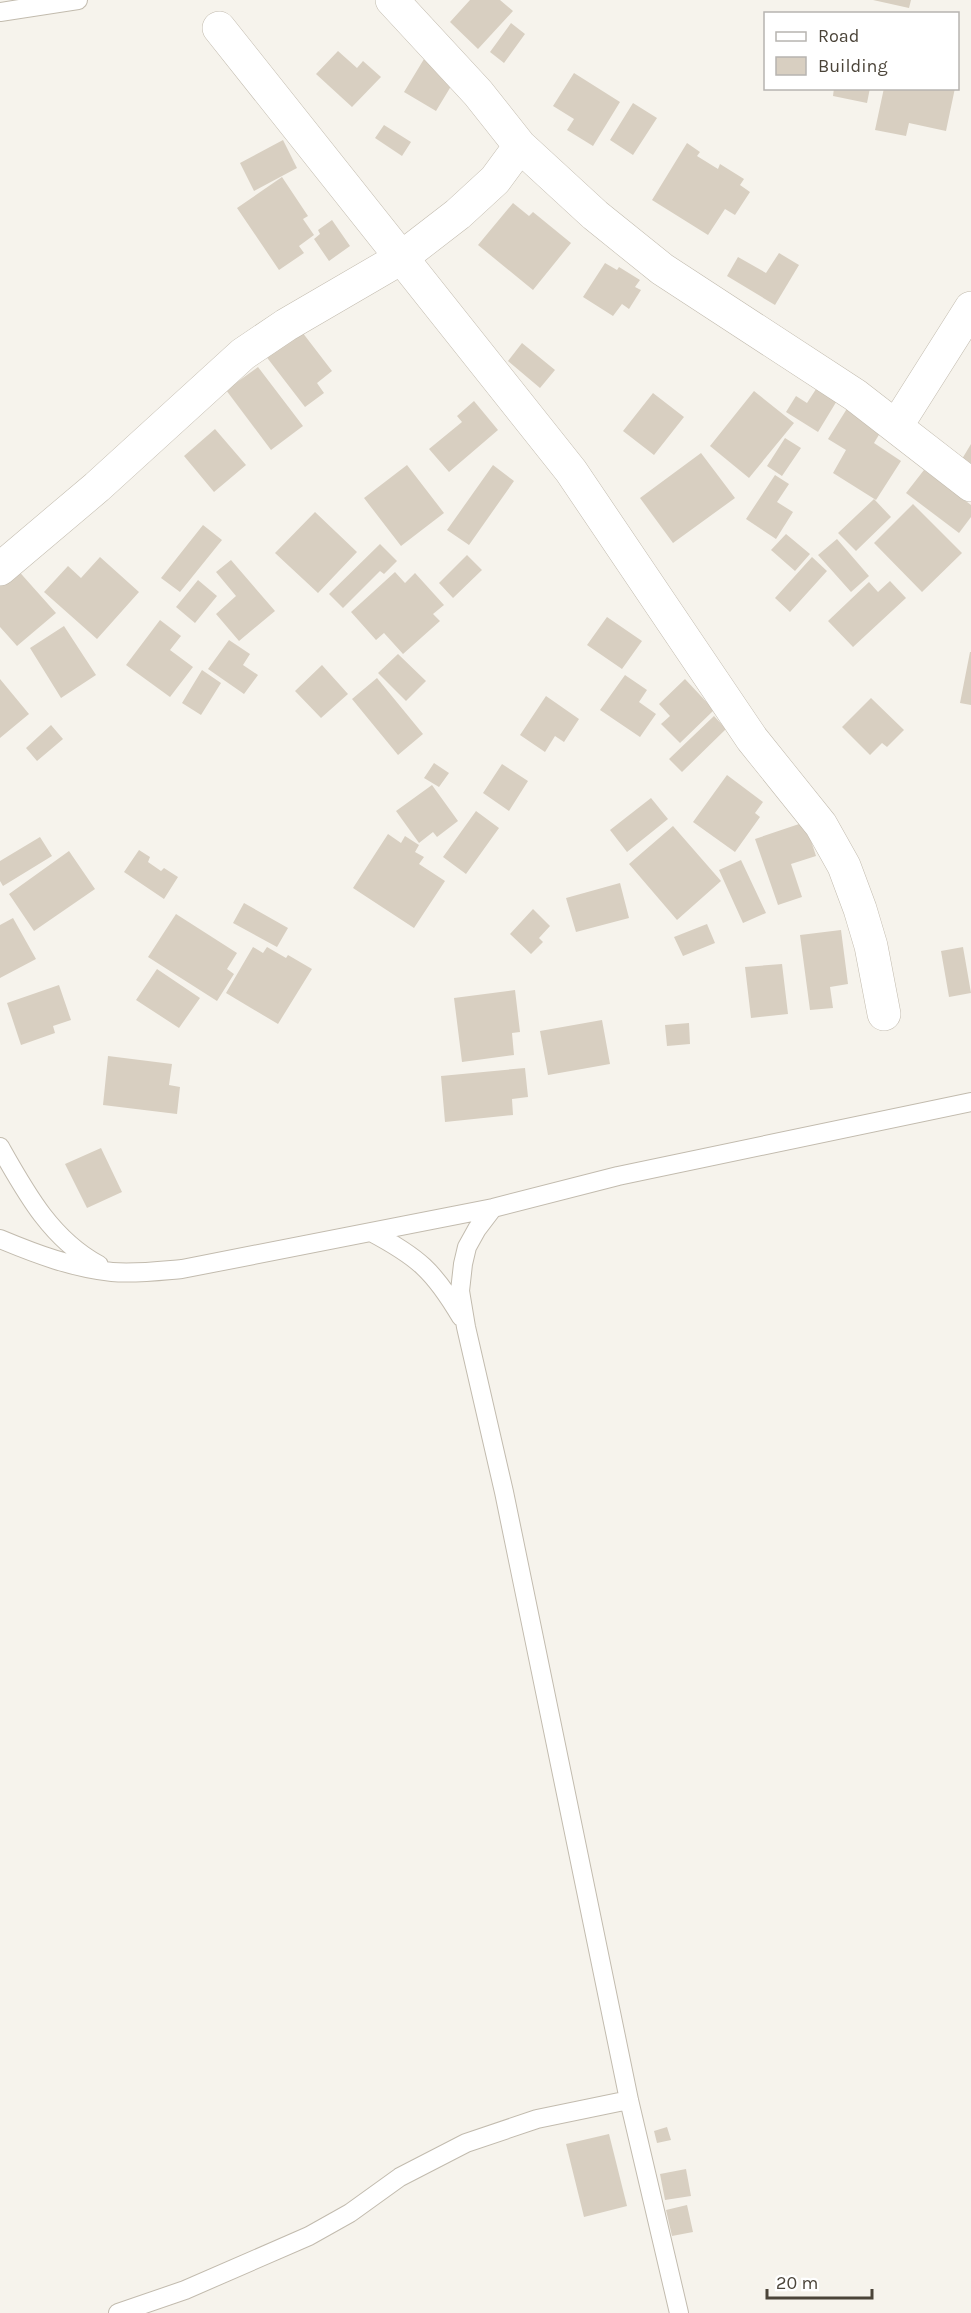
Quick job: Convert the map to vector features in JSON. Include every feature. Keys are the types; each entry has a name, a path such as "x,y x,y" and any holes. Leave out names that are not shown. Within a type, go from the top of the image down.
{"street":[{"path":"392,0 478,93 520,146 595,214 662,269 855,395 897,425 971,485"},
{"path":"219,27 571,471 752,739 821,825 844,866 860,909 871,946 884,1014"},
{"path":"0,569 97,488 243,354 286,325 401,258 495,180 520,146"},
{"path":"897,425 971,308"}],"lane":[{"path":"0,12 78,0"},
{"path":"0,1239 46,1258 111,1272 139,1273 182,1269 493,1208 618,1176 971,1102"},
{"path":"0,1147 29,1199 50,1226 90,1260 111,1272"},
{"path":"493,1208 467,1247 463,1264 460,1291 466,1327 504,1492 629,2100 679,2313"},
{"path":"371,1232 405,1251 432,1273 466,1327"},
{"path":"118,2313 185,2290 309,2236 350,2213 400,2177 466,2143 537,2120 629,2100"}],"building":[{"path":"470,0 500,0 513,11 478,49 450,22"},
{"path":"873,0 911,0 909,8"},
{"path":"511,23 525,34 504,63 490,52"},
{"path":"338,51 357,68 363,61 381,77 352,107 316,74"},
{"path":"424,59 456,78 436,111 404,92"},
{"path":"574,73 620,102 593,146 567,130 574,119 553,106"},
{"path":"834,90 870,90 867,103 833,96"},
{"path":"884,90 955,90 946,131 909,123 906,136 875,130"},
{"path":"633,103 657,118 633,155 610,140"},
{"path":"384,125 411,142 402,156 375,138"},
{"path":"283,140 297,168 254,191 240,163"},
{"path":"687,143 700,152 697,156 718,169 720,164 744,179 740,185 750,192 735,215 725,209 708,235 652,200"},
{"path":"282,177 308,216 303,219 314,235 299,246 304,253 279,270 237,208"},
{"path":"513,203 529,216 533,212 571,243 533,290 478,245"},
{"path":"332,220 350,246 329,261 314,239 320,234 318,230"},
{"path":"779,253 799,265 775,305 727,276 738,257 766,273"},
{"path":"605,263 617,270 619,267 640,280 635,287 641,290 629,309 622,304 613,316 583,297"},
{"path":"299,328 332,371 317,383 324,393 305,407 265,355"},
{"path":"522,343 555,370 540,388 508,361"},
{"path":"258,367 303,426 271,450 226,390"},
{"path":"818,386 838,399 818,432 786,412 796,396 807,403"},
{"path":"754,391 794,423 749,478 710,446"},
{"path":"653,393 684,417 654,455 623,431"},
{"path":"474,401 498,430 449,472 429,449 462,422 457,416"},
{"path":"848,407 883,428 874,443 901,461 876,500 833,473 846,450 828,439"},
{"path":"215,429 246,465 214,492 184,456"},
{"path":"785,438 801,448 782,476 767,466"},
{"path":"971,444 971,465 962,459"},
{"path":"701,453 735,498 673,543 640,498"},
{"path":"407,465 444,513 401,546 364,498"},
{"path":"493,465 514,481 469,545 447,530"},
{"path":"924,470 971,505 971,517 959,533 906,493"},
{"path":"775,475 789,484 777,502 793,512 776,539 746,519"},
{"path":"874,499 891,517 856,551 838,533"},
{"path":"913,504 962,553 922,592 874,543"},
{"path":"315,512 357,552 318,593 275,553"},
{"path":"203,525 222,540 180,592 161,578"},
{"path":"786,534 810,554 795,571 771,550"},
{"path":"837,539 869,576 851,592 818,555"},
{"path":"380,544 397,561 384,574 380,571 343,608 329,594"},
{"path":"467,555 482,570 453,598 439,583"},
{"path":"100,557 139,592 97,639 44,592 68,566 81,578"},
{"path":"812,557 827,571 790,612 775,598"},
{"path":"231,560 275,611 239,641 216,614 236,596 216,572"},
{"path":"15,567 56,613 17,646 0,627 0,580"},
{"path":"395,572 405,583 415,573 444,605 433,614 440,621 403,654 384,633 376,640 351,612"},
{"path":"198,580 217,596 195,623 176,607"},
{"path":"890,581 906,598 853,647 828,621 869,582 878,592"},
{"path":"607,617 642,641 622,669 587,645"},
{"path":"160,620 181,636 170,650 193,667 170,697 126,665"},
{"path":"64,626 96,675 61,698 30,648"},
{"path":"229,640 250,654 243,665 258,675 244,694 208,669"},
{"path":"971,652 971,705 960,703"},
{"path":"398,654 426,681 406,701 378,673"},
{"path":"322,665 348,694 321,718 295,691"},
{"path":"202,670 221,683 201,715 182,703"},
{"path":"625,675 647,690 639,702 656,714 640,737 600,710"},
{"path":"377,678 423,734 398,755 352,699"},
{"path":"0,679 29,714 0,738"},
{"path":"685,679 714,710 680,743 661,724 670,716 659,704"},
{"path":"546,696 579,719 564,742 555,736 545,752 520,735"},
{"path":"871,698 904,730 887,747 882,743 870,755 842,727"},
{"path":"714,716 726,729 682,772 669,759"},
{"path":"51,725 63,739 37,761 26,748"},
{"path":"434,763 449,773 439,787 424,778"},
{"path":"502,764 528,781 509,811 483,793"},
{"path":"727,775 763,802 755,813 760,817 735,852 693,822"},
{"path":"432,785 458,821 437,837 433,832 419,843 396,811"},
{"path":"651,798 668,819 627,852 610,830"},
{"path":"476,811 499,828 466,874 443,857"},
{"path":"805,822 816,856 791,864 802,897 778,905 755,839"},
{"path":"673,826 721,881 677,920 629,864"},
{"path":"388,834 401,843 405,836 419,845 415,852 424,857 419,864 445,881 414,928 353,888"},
{"path":"40,837 52,856 3,886 0,881 0,861"},
{"path":"139,850 150,857 148,862 161,871 164,868 178,877 164,899 124,872"},
{"path":"69,851 95,889 34,931 9,894"},
{"path":"741,860 766,913 743,923 719,870"},
{"path":"620,883 629,918 576,932 566,898"},
{"path":"244,903 288,928 277,947 233,923"},
{"path":"533,909 550,926 539,938 543,942 531,954 510,934"},
{"path":"176,914 237,953 227,969 234,974 217,1001 148,957"},
{"path":"13,918 36,959 0,978 0,925"},
{"path":"707,924 715,943 683,956 674,937"},
{"path":"841,930 848,984 830,987 833,1008 810,1010 800,935"},
{"path":"253,947 263,953 267,947 286,958 288,955 312,969 278,1024 226,993"},
{"path":"963,947 971,993 949,997 941,951"},
{"path":"782,964 788,1014 751,1018 745,967"},
{"path":"157,969 200,998 179,1028 136,1000"},
{"path":"59,985 71,1020 53,1026 55,1033 21,1045 7,1003"},
{"path":"515,990 520,1032 512,1033 514,1055 462,1062 454,998"},
{"path":"602,1020 610,1064 548,1075 540,1031"},
{"path":"689,1023 690,1044 667,1046 665,1025"},
{"path":"108,1056 172,1064 169,1085 180,1087 177,1114 103,1105"},
{"path":"525,1068 528,1097 512,1099 513,1115 445,1122 441,1076"},
{"path":"101,1148 122,1192 87,1208 65,1164"},
{"path":"667,2127 671,2140 657,2143 654,2131"},
{"path":"609,2134 627,2206 584,2217 566,2144"},
{"path":"686,2169 691,2196 665,2200 660,2174"},
{"path":"687,2205 693,2232 672,2236 666,2210"}]}
